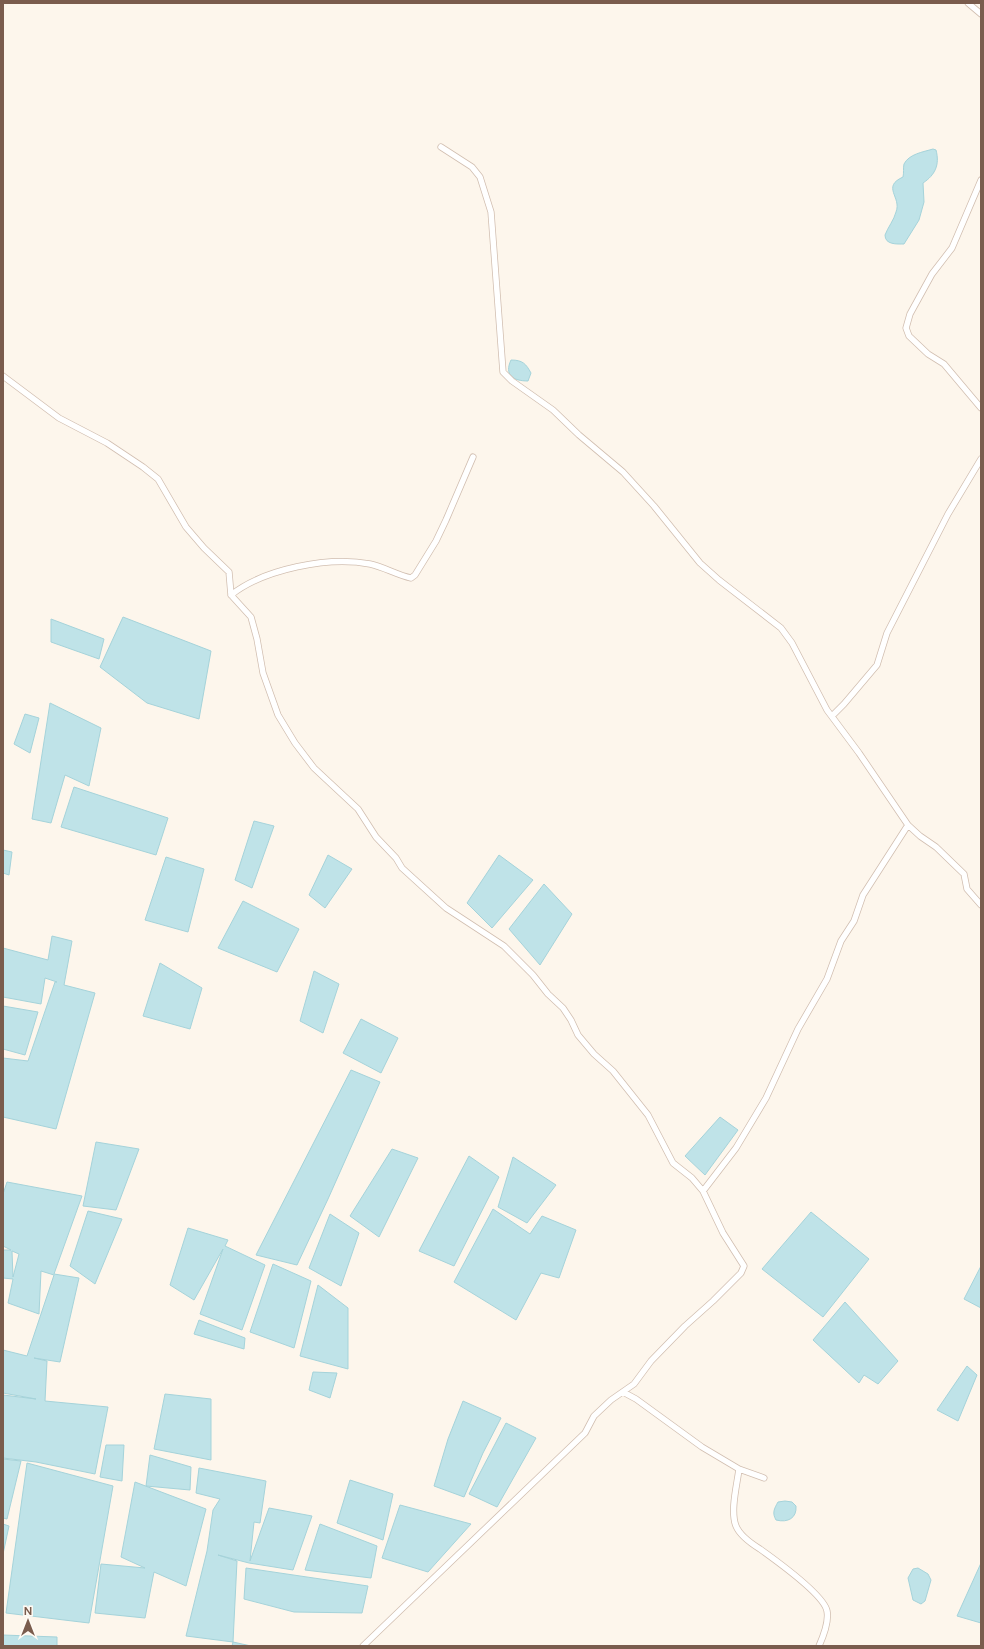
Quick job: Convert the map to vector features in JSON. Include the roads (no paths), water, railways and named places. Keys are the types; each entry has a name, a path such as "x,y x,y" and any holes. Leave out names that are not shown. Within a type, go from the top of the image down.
{"street":[{"path":"968,3 981,14"},
{"path":"441,147 472,167 480,177 491,212 503,372 553,410 579,435 607,458 642,491 680,536 700,563 719,580 781,628 792,643 814,686 832,716 908,825 920,836 936,847 964,874 967,889 981,906"},
{"path":"981,180 952,248 932,274 910,314 906,328 909,336 928,354 944,364 981,408"},
{"path":"3,376 60,418 107,443 143,467 158,480 186,527 204,548 229,572 231,595 251,617 263,673 278,715 295,743 310,762 358,809 376,837 396,858 402,868 446,908 504,946 533,975 548,994 563,1008 578,1035 594,1054 613,1071 648,1116 673,1163 692,1178 703,1191 724,1233 744,1266 741,1273 685,1326 651,1361 634,1384 612,1400 594,1416 584,1433 363,1646"},
{"path":"231,595 249,583 290,568 326,563 359,563 372,565 411,578 415,575 436,541 473,457"},
{"path":"832,716 877,665 887,633 948,514 981,459"},
{"path":"703,1191 736,1148 766,1098 798,1029 827,979 841,941 854,922 863,895 908,825"},
{"path":"623,1392 636,1399 702,1448 739,1469 764,1478"},
{"path":"739,1469 735,1494 736,1527 747,1540 802,1581 819,1598 827,1609 827,1617 819,1646"}],"water":[{"path":"933,149 936,150 937,165 931,177 923,183 924,202 919,220 904,244 889,242 887,241 885,235 894,218 897,207 893,185 903,177 904,164 909,158"},
{"path":"511,360 524,363 531,373 528,381 518,380 511,376 509,373 509,365"},
{"path":"123,617 211,651 199,719 147,703 100,667"},
{"path":"51,619 104,639 99,659 51,642"},
{"path":"50,703 101,728 89,786 65,775 51,823 32,819"},
{"path":"25,714 39,718 30,753 14,744"},
{"path":"74,787 168,818 156,855 61,827"},
{"path":"254,821 274,826 252,888 235,880"},
{"path":"3,850 12,852 9,875 3,873"},
{"path":"328,855 352,869 325,908 309,895"},
{"path":"499,855 533,880 492,928 467,903"},
{"path":"166,857 204,869 188,932 145,920"},
{"path":"544,884 572,914 540,965 509,929"},
{"path":"243,901 299,929 277,972 218,948"},
{"path":"52,936 72,941 64,985 95,993 56,1129 3,1117 3,1058 28,1061 55,982 57,982 45,978 41,1004 3,997 3,948 48,960"},
{"path":"160,963 202,988 190,1029 143,1016"},
{"path":"314,971 339,984 323,1033 300,1021"},
{"path":"3,1006 38,1012 25,1055 3,1049"},
{"path":"361,1019 398,1038 381,1073 343,1053"},
{"path":"351,1070 380,1082 297,1265 256,1255"},
{"path":"720,1117 738,1130 705,1175 685,1156"},
{"path":"96,1142 139,1149 116,1210 83,1206"},
{"path":"392,1149 418,1158 379,1237 350,1216"},
{"path":"469,1156 499,1177 454,1266 419,1251"},
{"path":"513,1157 556,1185 527,1223 498,1207"},
{"path":"7,1182 82,1196 54,1274 79,1278 60,1362 34,1358 47,1361 45,1401 108,1407 95,1474 36,1462 3,1458 3,1395 36,1399 3,1393 3,1350 27,1356 54,1275 41,1271 39,1314 8,1303 13,1279 3,1278 3,1250 11,1250 3,1246 3,1194","holes":["12,1251 19,1254 13,1277"]},
{"path":"493,1209 530,1234 542,1216 576,1230 559,1278 541,1273 516,1320 454,1282"},
{"path":"88,1211 122,1219 95,1284 70,1266"},
{"path":"811,1212 869,1259 823,1317 762,1269"},
{"path":"330,1214 359,1233 341,1286 309,1268"},
{"path":"188,1228 228,1240 225,1246 265,1265 242,1330 200,1314 223,1249 194,1300 170,1285"},
{"path":"273,1264 311,1281 294,1348 250,1332"},
{"path":"981,1266 981,1308 964,1299"},
{"path":"318,1285 348,1308 348,1369 300,1356"},
{"path":"845,1302 898,1361 878,1384 864,1375 859,1383 813,1340"},
{"path":"199,1320 245,1338 244,1349 194,1334"},
{"path":"967,1366 977,1375 958,1421 937,1410"},
{"path":"313,1372 337,1373 330,1398 309,1390"},
{"path":"165,1394 211,1399 211,1460 154,1449"},
{"path":"463,1401 501,1418 483,1453 464,1497 434,1486 448,1439"},
{"path":"506,1423 536,1438 497,1507 469,1494"},
{"path":"106,1445 124,1445 122,1481 100,1477"},
{"path":"150,1455 191,1467 190,1490 146,1486"},
{"path":"3,1459 21,1461 7,1519 3,1518"},
{"path":"27,1463 113,1486 89,1623 6,1613"},
{"path":"199,1468 266,1481 260,1523 254,1522 250,1561 269,1508 312,1516 293,1570 249,1563 218,1555 237,1561 233,1642 186,1636 207,1551 213,1510 220,1499 196,1493"},
{"path":"350,1480 393,1494 383,1540 337,1523"},
{"path":"135,1482 206,1509 186,1586 154,1572 145,1618 95,1613 101,1564 145,1568 121,1557"},
{"path":"778,1502 792,1502 796,1506 795,1514 788,1520 776,1520 774,1513 775,1507"},
{"path":"400,1505 471,1524 428,1572 382,1558"},
{"path":"3,1524 9,1526 3,1554"},
{"path":"320,1524 377,1546 371,1578 305,1570"},
{"path":"981,1563 981,1623 957,1616"},
{"path":"246,1568 368,1586 362,1613 294,1612 244,1599"},
{"path":"918,1568 928,1574 931,1580 925,1601 921,1604 913,1600 908,1578 913,1569"},
{"path":"3,1635 57,1637 57,1646 3,1646"},
{"path":"233,1642 251,1646 232,1646"}]}
